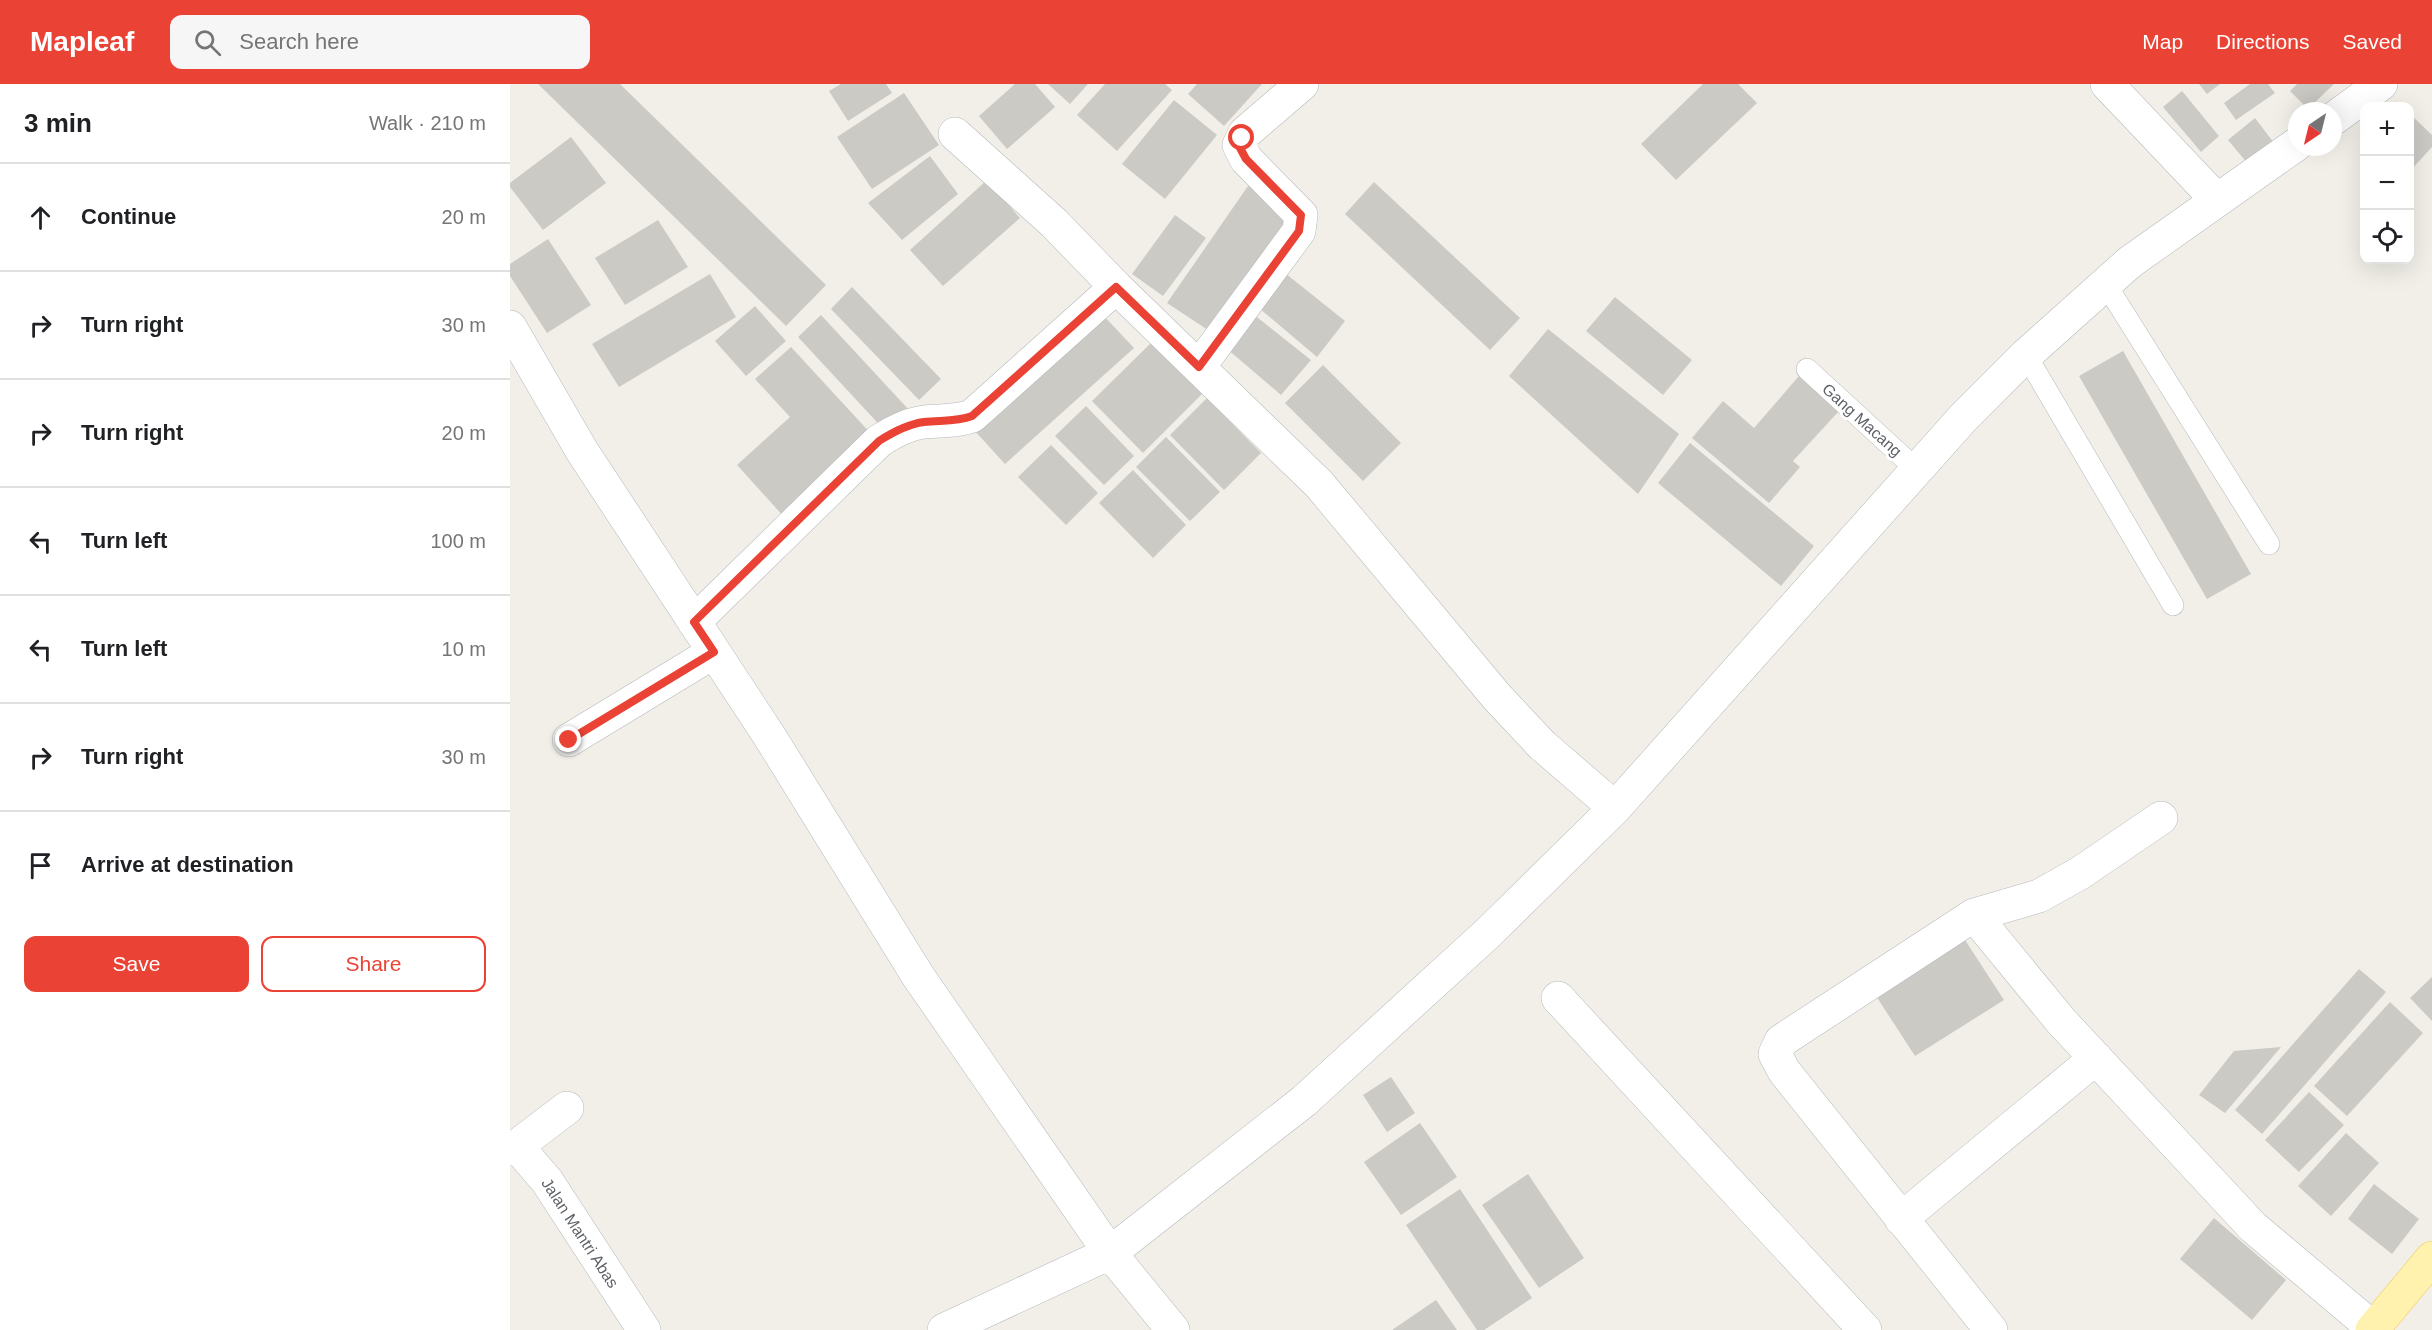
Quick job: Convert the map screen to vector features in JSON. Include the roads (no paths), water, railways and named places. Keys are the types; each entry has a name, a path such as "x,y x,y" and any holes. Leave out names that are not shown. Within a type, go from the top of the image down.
{"main road":[{"path":"2377,1329 2432,1258"},
{"path":"2377,1329 2432,1275"}],"street":[{"path":"1199,367 1299,231 1301,215 1246,159 1239,146 1245,133 1302,84"},
{"path":"2107,84 2217,200"},
{"path":"2342,112 2381,84"},
{"path":"955,134 1054,223 1116,287 1319,484 1519,721 1542,745 1615,808"},
{"path":"944,1330 1110,1253 1304,1101 1488,933 1615,808 1963,418 2026,355 2130,262 2288,150"},
{"path":"694,622 879,441 916,423 948,422 972,416 1116,287"},
{"path":"510,327 582,451 770,737 918,976 1110,1253 1173,1330"},
{"path":"569,740 714,652"},
{"path":"1991,1330 1784,1071 1775,1054 1781,1041 1974,915 2038,896 2080,873 2161,818"},
{"path":"1974,915 2061,1021 2253,1227 2377,1329"},
{"path":"1558,998 1865,1330"},
{"path":"1901,1219 2096,1058"},
{"path":"514,1147 567,1107"},
{"name":"Jalan Mantri Abas","path":"514,1147 547,1181 644,1330"}],"lane":[{"path":"2105,283 2269,544"},
{"path":"2026,355 2173,605"},
{"name":"Gang Macang","path":"1807,369 1917,470"}]}
